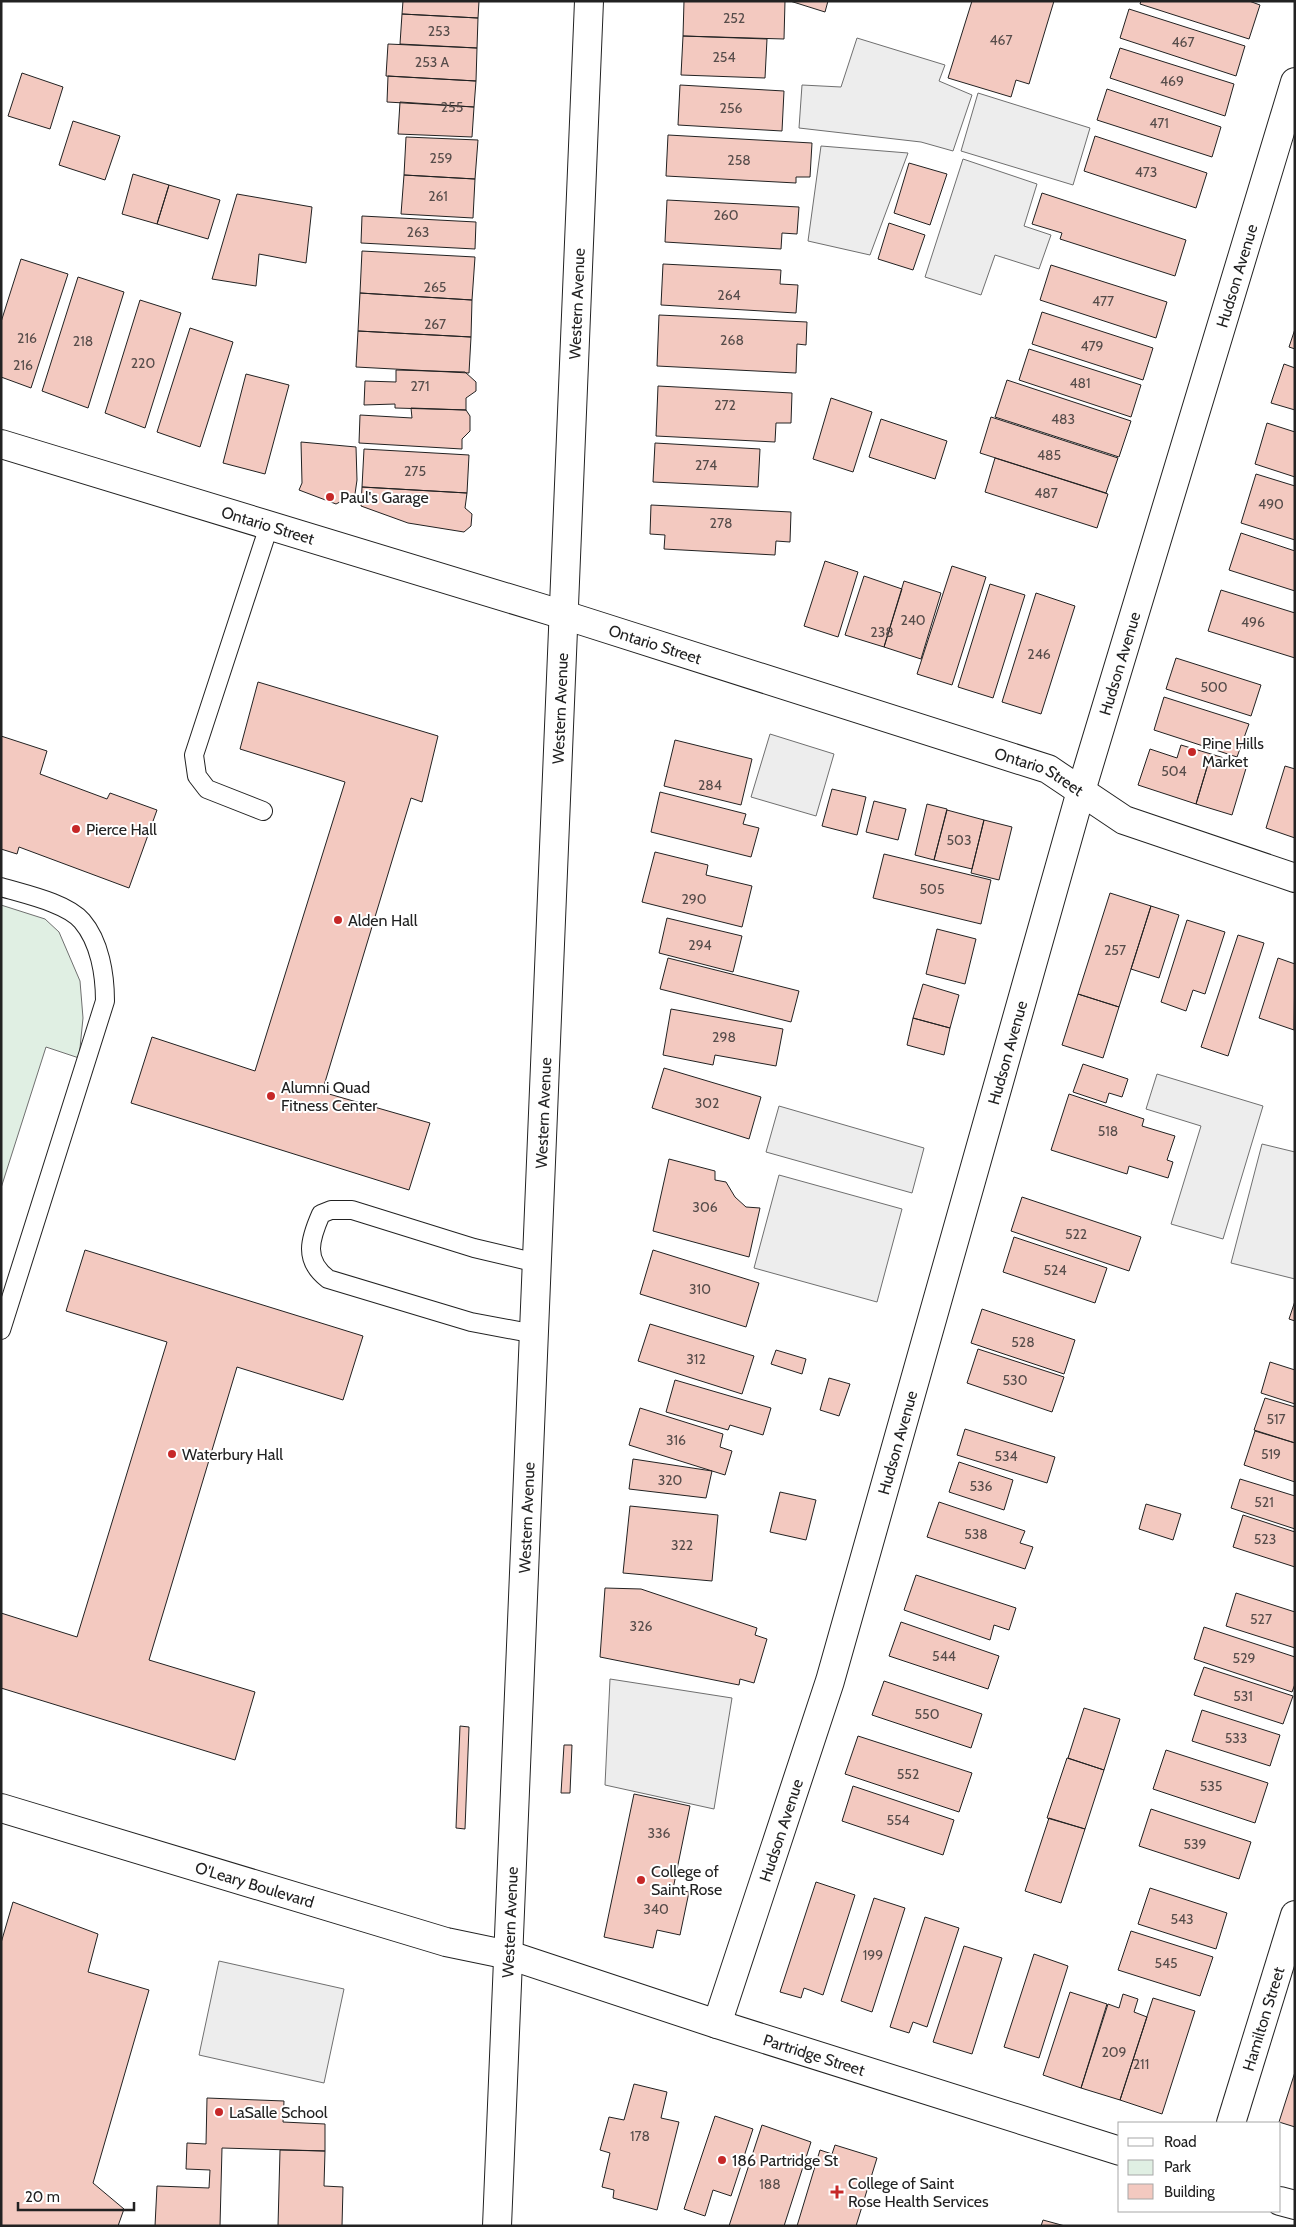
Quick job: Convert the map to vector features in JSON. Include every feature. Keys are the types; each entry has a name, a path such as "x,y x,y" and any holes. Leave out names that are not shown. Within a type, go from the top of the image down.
{"street":[{"name":"Western Avenue","path":"497,2226 589,1"},
{"name":"Hudson Avenue","path":"717,2024 830,1680 1081,791 1295,82"},
{"name":"Ontario Street","path":"1,444 564,615 1048,769 1124,820 1295,878"},
{"name":"O'Leary Boulevard","path":"1,1808 446,1942 509,1956"},
{"name":"Hamilton Street","path":"1231,2122 1295,1915"},
{"name":"Partridge Street","path":"509,1956 717,2024 1118,2150"},
{"path":"1281,2201 1295,2205"}],"lane":[{"path":"263,811 207,788 197,776 194,755 269,526"},
{"path":"1,887 42,899 71,912 82,921 98,954 105,978 105,1001 1,1330"},
{"path":"534,1334 471,1322 328,1279 316,1270 310,1246 321,1214 340,1209 352,1210 474,1248 537,1263"}],"green space":[{"path":"1,905 45,919 59,932 80,981 83,1018 79,1058 46,1047 1,1188"}],"shaded area":[{"path":"857,38 945,65 939,81 972,95 953,151 921,142 799,128 802,85 841,87"},
{"path":"978,93 1090,128 1073,185 961,151"},
{"path":"821,146 908,153 870,255 808,241"},
{"path":"963,159 1037,184 1024,226 1051,235 1039,269 995,255 981,295 925,277"},
{"path":"770,734 834,754 816,816 751,797"},
{"path":"1157,1074 1263,1106 1223,1239 1171,1224 1201,1126 1146,1109"},
{"path":"779,1106 924,1148 912,1193 766,1152"},
{"path":"1262,1144 1295,1152 1295,1279 1231,1263"},
{"path":"779,1175 902,1209 877,1302 754,1268"},
{"path":"610,1679 732,1698 714,1809 605,1785"},
{"path":"219,1961 344,1989 324,2083 199,2055"}],"building":[{"path":"403,1 479,1 478,18 402,14"},
{"path":"684,1 785,1 784,39 683,36"},
{"path":"790,1 828,1 825,12"},
{"path":"972,1 1054,1 1029,84 1016,80 1011,97 948,78"},
{"path":"1141,1 1249,1 1260,5 1249,39 1140,4"},
{"path":"1129,9 1245,46 1236,76 1120,38"},
{"path":"402,14 478,18 477,48 400,44"},
{"path":"683,36 767,39 765,78 681,75"},
{"path":"388,44 477,48 476,81 386,76"},
{"path":"1120,48 1234,84 1225,116 1110,78"},
{"path":"22,73 63,87 50,129 8,116"},
{"path":"388,76 476,81 474,107 387,102"},
{"path":"680,85 784,91 782,131 678,125"},
{"path":"1107,89 1221,127 1212,157 1097,120"},
{"path":"400,102 474,107 472,137 398,134"},
{"path":"73,121 120,136 105,180 59,165"},
{"path":"668,135 812,143 810,177 796,177 796,183 666,176"},
{"path":"1095,136 1207,173 1196,208 1084,171"},
{"path":"406,137 478,140 475,179 404,175"},
{"path":"909,163 947,174 930,225 894,213"},
{"path":"133,174 169,185 157,224 122,214"},
{"path":"404,175 475,179 473,218 401,214"},
{"path":"169,185 220,200 208,239 157,224"},
{"path":"1042,193 1186,240 1175,276 1060,239 1062,233 1032,224"},
{"path":"237,194 312,207 306,263 259,254 256,286 212,279"},
{"path":"667,200 799,207 797,234 782,233 781,249 665,242"},
{"path":"362,216 476,222 475,249 361,243"},
{"path":"889,223 925,235 913,270 878,259"},
{"path":"362,251 475,257 472,300 360,293"},
{"path":"21,259 68,274 31,388 1,377 1,322"},
{"path":"663,264 781,270 780,284 798,285 796,313 661,305"},
{"path":"1051,265 1167,302 1156,338 1040,300"},
{"path":"78,277 124,292 88,408 42,391"},
{"path":"360,293 472,300 471,337 358,331"},
{"path":"140,300 181,313 145,428 105,413"},
{"path":"1042,312 1153,348 1143,380 1032,344"},
{"path":"659,315 807,322 806,345 797,344 796,373 657,366"},
{"path":"190,328 233,342 200,447 157,432"},
{"path":"1295,329 1295,349 1289,347"},
{"path":"358,331 471,337 469,373 356,367"},
{"path":"1029,349 1141,385 1131,417 1019,380"},
{"path":"1284,364 1295,368 1295,410 1271,403"},
{"path":"396,370 465,372 476,382 476,391 466,398 466,410 395,408 395,404 364,405 365,381 396,382"},
{"path":"246,374 289,385 265,474 223,463"},
{"path":"1007,380 1131,421 1119,457 995,417"},
{"path":"658,386 792,393 791,423 776,423 775,442 656,436"},
{"path":"831,398 872,412 853,472 813,459"},
{"path":"411,408 466,410 470,416 470,431 462,439 462,449 359,443 360,415 412,418"},
{"path":"991,417 1118,458 1106,493 980,453"},
{"path":"881,419 947,441 935,479 869,457"},
{"path":"1267,423 1295,432 1295,477 1255,464"},
{"path":"301,442 356,447 357,480 355,494 336,504 299,490 302,483"},
{"path":"655,443 760,449 758,487 653,482"},
{"path":"364,449 469,455 467,493 362,487"},
{"path":"995,458 1108,494 1097,528 985,492"},
{"path":"1256,474 1295,486 1295,540 1241,523"},
{"path":"362,487 467,493 465,508 472,514 471,526 464,532 408,523 361,506"},
{"path":"651,505 791,512 790,542 776,541 775,555 664,549 665,535 650,534"},
{"path":"1241,533 1295,551 1295,591 1229,570"},
{"path":"825,561 858,572 838,637 804,626"},
{"path":"952,566 986,577 952,685 917,674"},
{"path":"864,576 902,589 884,647 845,635"},
{"path":"904,581 941,593 921,659 884,647"},
{"path":"990,584 1025,595 993,698 958,687"},
{"path":"1221,590 1295,613 1295,658 1208,631"},
{"path":"1036,593 1075,606 1041,714 1002,702"},
{"path":"1176,658 1261,685 1251,716 1166,689"},
{"name":"Alden Hall","path":"258,682 438,736 422,802 411,798 322,1092 430,1123 409,1190 131,1103 152,1037 255,1071 345,782 240,749"},
{"path":"1164,697 1249,724 1237,757 1154,730"},
{"name":"Pierce Hall","path":"1,736 47,751 40,774 107,799 110,793 157,810 129,888 19,847 17,854 1,849"},
{"path":"675,740 752,759 741,805 664,786"},
{"path":"1181,745 1211,754 1196,804 1138,785 1150,749 1177,758"},
{"path":"1211,754 1247,765 1232,815 1196,804"},
{"path":"1285,766 1295,769 1295,838 1266,828"},
{"path":"832,789 866,797 857,835 822,826"},
{"path":"660,792 746,814 743,824 759,828 751,857 651,832"},
{"path":"874,801 906,809 898,840 866,832"},
{"path":"927,804 947,809 934,860 915,855"},
{"path":"947,810 984,820 972,869 934,860"},
{"path":"984,820 1012,827 999,880 971,873"},
{"path":"655,852 708,865 706,875 752,886 742,927 642,902"},
{"path":"884,854 991,880 981,924 873,898"},
{"path":"1110,893 1151,906 1119,1007 1078,994"},
{"path":"1151,906 1179,915 1159,978 1131,969"},
{"path":"667,918 742,936 733,972 659,953"},
{"path":"1187,920 1225,932 1205,994 1193,990 1186,1011 1161,1002"},
{"path":"937,929 976,939 965,984 926,974"},
{"path":"1238,935 1264,943 1228,1056 1201,1047"},
{"path":"668,958 799,991 791,1022 660,989"},
{"path":"1278,958 1295,964 1294,1030 1259,1018"},
{"path":"923,984 959,995 950,1028 913,1018"},
{"path":"1078,994 1119,1007 1103,1058 1062,1045"},
{"path":"671,1009 783,1029 776,1066 715,1055 713,1065 663,1055"},
{"path":"913,1018 950,1028 944,1055 907,1045"},
{"path":"1083,1064 1128,1079 1122,1097 1109,1093 1106,1103 1073,1092"},
{"path":"664,1068 761,1097 749,1139 652,1108"},
{"path":"1069,1094 1144,1119 1142,1126 1175,1136 1167,1160 1173,1162 1168,1178 1129,1166 1127,1174 1051,1150"},
{"path":"669,1159 715,1171 715,1180 726,1182 735,1197 746,1207 760,1208 749,1257 653,1231"},
{"path":"1022,1197 1141,1237 1129,1271 1011,1231"},
{"path":"1014,1237 1107,1268 1095,1303 1003,1272"},
{"name":"Waterbury Hall","path":"85,1250 363,1336 343,1400 237,1367 149,1660 255,1692 235,1760 1,1688 1,1613 77,1637 167,1342 66,1311"},
{"path":"653,1250 759,1283 746,1327 640,1294"},
{"path":"1295,1301 1295,1321 1289,1319"},
{"path":"982,1309 1075,1340 1064,1374 971,1343"},
{"path":"650,1324 754,1356 742,1394 638,1361"},
{"path":"978,1349 1064,1377 1052,1412 967,1383"},
{"path":"776,1350 806,1359 802,1374 771,1364"},
{"path":"1270,1362 1295,1370 1295,1404 1261,1393"},
{"path":"829,1378 850,1384 839,1416 820,1410"},
{"path":"675,1380 771,1408 763,1435 730,1425 728,1430 666,1412"},
{"path":"1265,1398 1295,1407 1295,1443 1254,1430"},
{"path":"640,1408 723,1434 720,1447 732,1451 725,1475 629,1445"},
{"path":"965,1429 1055,1457 1047,1483 957,1455"},
{"path":"1255,1431 1295,1443 1295,1482 1244,1465"},
{"path":"633,1459 712,1471 706,1498 629,1489"},
{"path":"959,1462 1013,1480 1004,1510 949,1492"},
{"path":"1240,1479 1295,1496 1295,1529 1231,1508"},
{"path":"780,1492 816,1500 806,1540 770,1532"},
{"path":"939,1502 1025,1531 1020,1543 1033,1547 1025,1569 927,1537"},
{"path":"1146,1504 1181,1514 1173,1540 1139,1529"},
{"path":"630,1506 718,1515 712,1581 623,1573"},
{"path":"1243,1515 1295,1532 1295,1567 1233,1547"},
{"path":"916,1575 1016,1608 1009,1630 994,1625 990,1640 904,1610"},
{"path":"605,1588 641,1589 757,1628 755,1635 767,1639 754,1683 740,1679 739,1685 600,1657"},
{"path":"1236,1593 1295,1612 1295,1648 1226,1626"},
{"path":"901,1622 999,1656 988,1689 889,1656"},
{"path":"1204,1627 1295,1657 1295,1684 1292,1692 1194,1659"},
{"path":"1204,1667 1293,1696 1283,1724 1194,1695"},
{"path":"884,1681 982,1714 971,1748 872,1715"},
{"path":"1084,1708 1120,1719 1104,1770 1068,1758"},
{"path":"1202,1710 1280,1735 1270,1766 1192,1741"},
{"path":"460,1726 469,1727 465,1829 456,1828"},
{"path":"858,1736 972,1773 959,1812 845,1774"},
{"path":"564,1745 572,1745 570,1793 561,1793"},
{"path":"1166,1750 1268,1783 1255,1823 1153,1789"},
{"path":"1067,1758 1104,1770 1085,1829 1047,1818"},
{"path":"853,1786 954,1820 943,1855 842,1821"},
{"path":"634,1794 690,1806 673,1889 689,1892 680,1935 657,1930 653,1948 604,1937"},
{"path":"1151,1809 1251,1842 1239,1879 1139,1846"},
{"path":"1049,1818 1085,1829 1061,1903 1025,1891"},
{"path":"816,1882 855,1895 823,1995 804,1988 801,1998 780,1992"},
{"path":"1150,1888 1227,1913 1216,1949 1138,1924"},
{"path":"874,1898 905,1908 872,2012 841,2001"},
{"path":"13,1902 98,1934 88,1972 149,1990 93,2183 124,2209 118,2226 1,2226 1,1943"},
{"path":"925,1917 959,1928 927,2027 913,2022 909,2033 890,2027"},
{"path":"1131,1931 1213,1957 1200,1996 1118,1970"},
{"path":"964,1946 1002,1958 972,2054 933,2042"},
{"path":"1034,1954 1068,1966 1039,2058 1004,2047"},
{"path":"1070,1992 1107,2004 1081,2088 1043,2075"},
{"path":"1123,1994 1138,1999 1134,2012 1147,2017 1120,2100 1081,2088 1108,2004 1119,2008"},
{"path":"1153,1998 1195,2011 1162,2114 1120,2100"},
{"path":"1295,2072 1295,2127 1279,2122"},
{"path":"634,2084 667,2092 661,2118 679,2122 657,2210 613,2198 614,2190 602,2187 610,2153 600,2150 609,2117 624,2120"},
{"path":"207,2098 284,2101 283,2122 325,2124 325,2151 222,2148 220,2226 155,2226 157,2186 209,2188 210,2170 186,2169 187,2143 206,2144"},
{"name":"186 Partridge St","path":"715,2116 753,2129 731,2196 713,2190 705,2216 684,2209"},
{"path":"762,2125 811,2142 784,2226 729,2226"},
{"name":"College of Saint Rose Health Services","path":"835,2145 877,2158 856,2226 797,2226 820,2150 832,2154"},
{"path":"280,2150 325,2151 324,2186 343,2187 342,2226 278,2226"},
{"path":"1043,2220 1065,2226 1041,2226"}],"place":[{"name":"Paul's Garage","path":"330,497"},
{"name":"Pine Hills Market","path":"1192,752"},
{"name":"Pierce Hall","path":"76,829"},
{"name":"Alden Hall","path":"338,920"},
{"name":"Alumni Quad Fitness Center","path":"271,1096"},
{"name":"Waterbury Hall","path":"172,1454"},
{"name":"College of Saint Rose","path":"641,1880"},
{"name":"LaSalle School","path":"219,2112"},
{"name":"186 Partridge St","path":"722,2160"},
{"name":"College of Saint Rose Health Services","path":"837,2192"}]}
